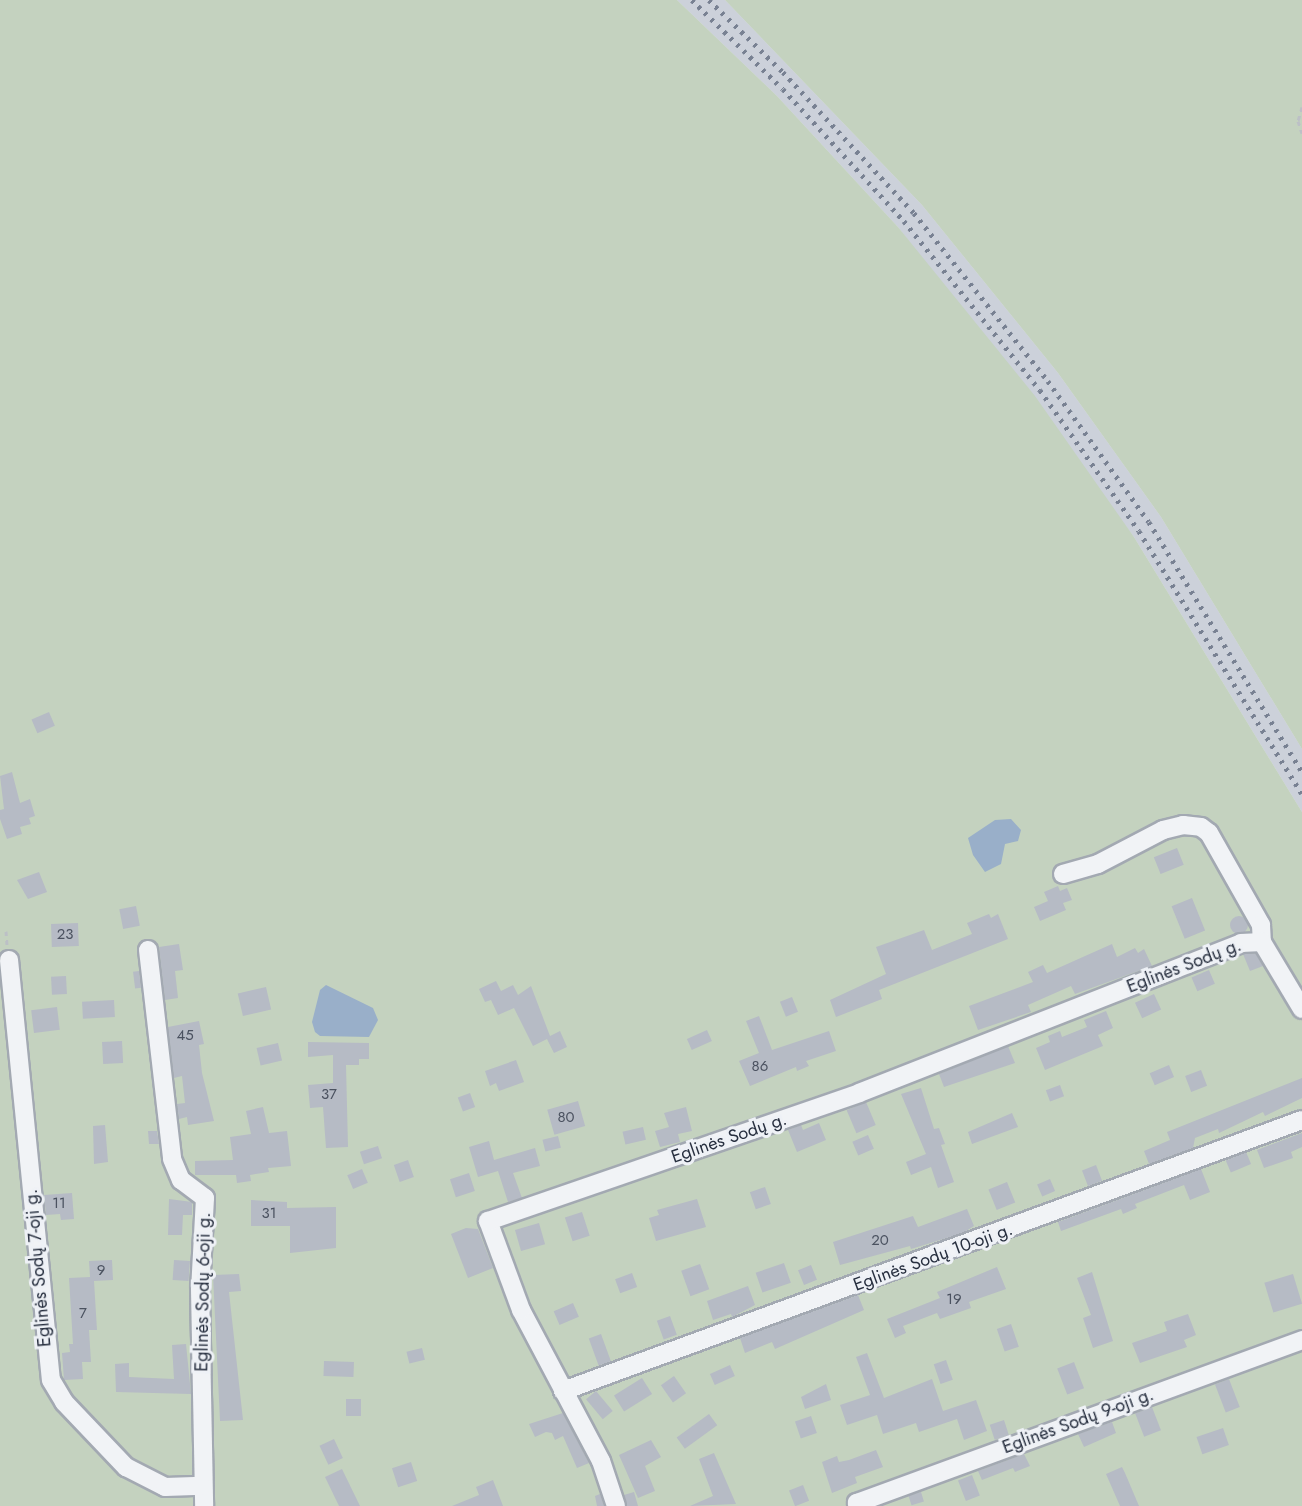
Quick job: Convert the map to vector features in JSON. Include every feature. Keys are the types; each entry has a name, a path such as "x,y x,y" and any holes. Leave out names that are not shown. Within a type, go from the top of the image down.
{"street":[{"path":"1063,874 1098,864 1163,830 1183,825 1201,827 1209,833 1261,925 1262,942 1302,1009"},
{"name":"Eglinės Sodų g.","path":"616,1506 601,1461 521,1311 488,1221 859,1093 1241,943 1262,942"},
{"name":"Eglinės Sodų 6-oji g.","path":"148,950 172,1159 181,1180 205,1198 200,1289 204,1506"},
{"name":"Eglinės Sodų 7-oji g.","path":"9,960 51,1380 64,1402 126,1467 165,1487 202,1486"},
{"name":"Eglinės Sodų 10-oji g.","path":"563,1390 1302,1120"},
{"name":"Eglinės Sodų 9-oji g.","path":"859,1506 857,1503 1302,1340"}],"path":[{"path":"1302,107 1299,121 1302,133"}],"shaded area":[{"path":"677,0 725,0 922,205 1058,373 1161,517 1302,749 1302,812 1134,537 898,227 777,96"}],"green space":[{"path":"0,0 677,0 777,96 898,227 1035,396 1134,537 1302,812 1302,1506 0,1506"},
{"path":"725,0 1302,0 1302,749 1161,517 1058,373 922,205"}],"water":[{"path":"1011,819 1021,830 1018,841 1005,844 1001,864 985,872 973,855 968,838 995,820"},
{"path":"326,985 373,1008 378,1020 369,1037 320,1036 315,1032 312,1022 320,990"}],"building":[{"path":"49,712 55,726 37,733 32,719"},
{"path":"12,772 20,803 30,799 35,816 29,818 31,824 20,827 22,834 7,839 0,819 0,810 4,809 0,776"},
{"path":"1177,848 1184,865 1161,874 1154,857"},
{"path":"39,872 47,892 28,899 17,880"},
{"path":"1058,886 1060,891 1067,888 1072,900 1063,903 1066,910 1040,921 1034,907 1048,901 1044,892"},
{"path":"1192,898 1205,930 1185,939 1172,906"},
{"path":"136,906 140,926 123,929 119,909"},
{"path":"989,914 991,918 998,914 1008,939 879,990 882,999 836,1017 830,1000 886,974 876,947 924,930 932,950 972,934 967,923"},
{"path":"1239,916 1245,919 1248,925 1245,931 1239,934 1233,931 1230,925 1233,919"},
{"path":"78,923 79,946 52,947 51,924"},
{"path":"179,944 183,970 175,971 178,998 165,1000 159,947"},
{"path":"1112,944 1117,957 1135,948 1138,953 1144,949 1152,966 1075,994 1071,986 1028,1005 1031,1012 978,1030 969,1006 1033,982 1028,972 1043,965 1047,973"},
{"path":"1243,954 1256,954 1263,966 1250,971"},
{"path":"1209,970 1215,984 1197,991 1192,977"},
{"path":"139,971 141,988 135,989 133,972"},
{"path":"66,976 67,994 52,995 51,977"},
{"path":"496,981 501,991 513,985 518,995 531,986 550,1036 560,1031 567,1047 554,1053 547,1039 533,1046 514,1008 498,1015 491,1000 485,1002 479,989"},
{"path":"266,987 271,1009 243,1016 238,994"},
{"path":"1154,994 1161,1009 1142,1018 1135,1003"},
{"path":"792,997 798,1012 786,1017 780,1002"},
{"path":"114,1000 115,1017 83,1019 82,1002"},
{"path":"57,1007 60,1030 34,1033 31,1010"},
{"path":"1106,1011 1113,1028 1098,1035 1103,1046 1045,1070 1036,1048 1050,1042 1048,1036 1060,1031 1062,1037 1087,1027 1084,1020"},
{"path":"759,1016 772,1050 829,1031 836,1051 806,1061 809,1066 797,1071 796,1067 750,1086 739,1061 759,1053 746,1021"},
{"path":"199,1021 204,1044 199,1045 202,1073 214,1121 188,1125 187,1117 179,1119 177,1104 185,1103 182,1076 174,1078 168,1027"},
{"path":"707,1030 712,1041 692,1050 687,1039"},
{"path":"122,1041 123,1063 103,1064 102,1042"},
{"path":"308,1042 369,1043 369,1059 359,1059 359,1065 346,1065 348,1147 326,1148 323,1107 310,1108 308,1085 333,1083 333,1055 308,1057"},
{"path":"278,1043 282,1061 261,1065 257,1048"},
{"path":"1008,1046 1015,1063 944,1087 939,1074"},
{"path":"516,1060 524,1082 499,1091 496,1083 490,1086 485,1071"},
{"path":"1169,1065 1174,1077 1155,1085 1150,1073"},
{"path":"1201,1070 1207,1086 1191,1092 1185,1076"},
{"path":"1302,1078 1302,1098 1265,1116 1263,1112 1219,1133 1218,1129 1195,1138 1193,1148 1149,1164 1144,1151 1170,1140 1167,1132"},
{"path":"1060,1085 1064,1096 1050,1101 1046,1090"},
{"path":"921,1088 934,1129 939,1128 945,1144 941,1145 954,1182 938,1188 931,1167 911,1175 906,1162 926,1154 901,1094"},
{"path":"470,1093 475,1107 463,1112 458,1097"},
{"path":"578,1101 585,1126 554,1135 547,1110"},
{"path":"866,1102 876,1125 856,1133 847,1110"},
{"path":"263,1107 269,1133 287,1131 291,1166 268,1168 269,1172 250,1175 251,1181 237,1183 236,1175 195,1175 195,1161 233,1160 230,1137 251,1134 246,1111"},
{"path":"686,1107 692,1131 678,1134 680,1142 660,1147 655,1131 669,1127 664,1113"},
{"path":"1012,1113 1018,1127 972,1144 968,1132"},
{"path":"819,1123 826,1140 797,1152 788,1130 801,1125 803,1130"},
{"path":"105,1125 108,1162 94,1164 93,1126"},
{"path":"643,1127 646,1140 625,1144 623,1132"},
{"path":"148,1131 157,1131 159,1144 149,1144"},
{"path":"1302,1133 1302,1147 1291,1152 1293,1158 1264,1168 1257,1150"},
{"path":"868,1135 874,1149 858,1155 852,1142"},
{"path":"558,1136 561,1148 545,1152 542,1140"},
{"path":"489,1141 494,1160 535,1148 540,1166 513,1173 522,1198 508,1202 498,1171 478,1177 469,1147"},
{"path":"378,1146 382,1158 364,1164 360,1152"},
{"path":"1246,1152 1251,1164 1231,1173 1226,1161"},
{"path":"408,1160 414,1177 400,1182 394,1165"},
{"path":"1096,1165 1102,1181 1088,1186 1082,1170"},
{"path":"362,1169 368,1183 353,1189 347,1175"},
{"path":"1201,1169 1210,1192 1190,1200 1184,1185 1135,1204 1137,1208 1123,1214 1121,1209 1061,1231 1058,1222"},
{"path":"469,1173 475,1191 456,1197 450,1179"},
{"path":"1050,1179 1055,1191 1042,1196 1037,1184"},
{"path":"1007,1182 1015,1202 997,1210 988,1189"},
{"path":"765,1187 771,1204 756,1209 750,1192"},
{"path":"72,1193 74,1219 61,1220 60,1214 46,1215 44,1195"},
{"path":"169,1199 192,1202 192,1215 183,1215 182,1235 168,1235"},
{"path":"697,1199 706,1227 656,1241 649,1218 659,1215 657,1210"},
{"path":"251,1200 287,1202 287,1208 336,1207 336,1248 290,1253 290,1226 251,1226"},
{"path":"967,1209 974,1226 963,1233 911,1249 910,1246 840,1265 833,1242 913,1216 918,1227"},
{"path":"582,1212 590,1236 573,1241 565,1218"},
{"path":"539,1223 545,1244 521,1251 515,1230"},
{"path":"466,1228 478,1229 493,1268 468,1278 451,1234"},
{"path":"112,1260 113,1280 94,1281 97,1330 89,1330 91,1362 82,1362 83,1379 64,1380 62,1353 70,1352 69,1344 73,1344 69,1278 90,1277 89,1261"},
{"path":"174,1260 190,1261 189,1281 173,1280"},
{"path":"784,1263 791,1283 762,1293 756,1273"},
{"path":"700,1264 709,1289 690,1296 681,1271"},
{"path":"811,1265 817,1280 804,1285 798,1270"},
{"path":"997,1267 1006,1289 969,1302 971,1308 940,1319 937,1313 903,1326 906,1333 895,1338 887,1319 940,1298 937,1292"},
{"path":"1092,1272 1113,1341 1093,1348 1083,1318 1091,1315 1077,1278"},
{"path":"632,1273 637,1287 620,1293 615,1279"},
{"path":"239,1274 241,1291 229,1292 243,1420 220,1421 213,1275"},
{"path":"1293,1274 1302,1304 1273,1312 1264,1283"},
{"path":"748,1286 755,1305 732,1317 731,1314 713,1320 707,1301"},
{"path":"858,1295 864,1310 775,1349 772,1342 745,1353 740,1338"},
{"path":"573,1303 579,1317 560,1325 554,1311"},
{"path":"1188,1314 1196,1335 1184,1340 1187,1347 1140,1363 1132,1343 1167,1331 1164,1322"},
{"path":"670,1316 677,1335 664,1340 657,1321"},
{"path":"1011,1324 1019,1347 1005,1352 997,1329"},
{"path":"601,1334 611,1361 599,1366 589,1338"},
{"path":"186,1344 191,1394 116,1392 115,1364 129,1363 129,1377 174,1379 172,1345"},
{"path":"422,1348 425,1360 409,1364 406,1352"},
{"path":"867,1353 884,1398 932,1379 943,1411 976,1400 987,1431 964,1440 957,1419 919,1432 916,1423 883,1434 877,1415 847,1425 840,1405 870,1395 856,1357"},
{"path":"946,1360 953,1380 941,1384 934,1364"},
{"path":"324,1361 354,1362 353,1377 323,1376"},
{"path":"1074,1362 1084,1388 1067,1395 1057,1368"},
{"path":"730,1365 735,1376 715,1385 710,1374"},
{"path":"674,1376 686,1393 673,1402 661,1385"},
{"path":"642,1378 652,1394 624,1412 614,1395"},
{"path":"1229,1379 1240,1407 1226,1412 1215,1384"},
{"path":"826,1384 831,1400 805,1409 801,1397"},
{"path":"596,1391 613,1411 603,1419 586,1399"},
{"path":"346,1399 361,1399 361,1416 346,1416"},
{"path":"1152,1407 1161,1430 1144,1437 1135,1413"},
{"path":"563,1413 589,1463 577,1468 563,1436 555,1440 552,1433 546,1432 535,1437 529,1424"},
{"path":"709,1414 717,1425 685,1449 677,1438"},
{"path":"811,1416 817,1433 801,1439 795,1422"},
{"path":"1004,1420 1009,1435 995,1440 990,1425"},
{"path":"1112,1422 1116,1433 1084,1447 1078,1434"},
{"path":"1223,1428 1229,1445 1202,1454 1197,1437"},
{"path":"334,1439 343,1458 328,1465 319,1446"},
{"path":"651,1440 661,1457 645,1466 655,1491 638,1498 619,1455"},
{"path":"876,1450 883,1467 855,1477 857,1483 832,1493 822,1462 837,1456 839,1462 849,1460"},
{"path":"714,1453 736,1504 690,1506 713,1496 699,1459"},
{"path":"1024,1454 1030,1466 1015,1472 1013,1468 982,1480 978,1471"},
{"path":"411,1462 417,1481 398,1487 392,1468"},
{"path":"1122,1467 1139,1506 1120,1506 1106,1474"},
{"path":"342,1469 360,1506 339,1506 325,1477"},
{"path":"972,1475 980,1496 966,1501 958,1480"},
{"path":"493,1480 503,1506 452,1506 479,1495 476,1487"},
{"path":"803,1485 809,1501 795,1506 789,1490"},
{"path":"634,1492 638,1506 627,1506 624,1495"},
{"path":"921,1492 924,1502 911,1505 909,1496"},
{"path":"600,1494 604,1506 597,1506 595,1496"}],"railway":[{"path":"692,0 783,89 904,221 1040,390 1139,531 1302,794"},
{"path":"709,0 783,72 914,213 1048,381 1149,522 1302,772"}]}
